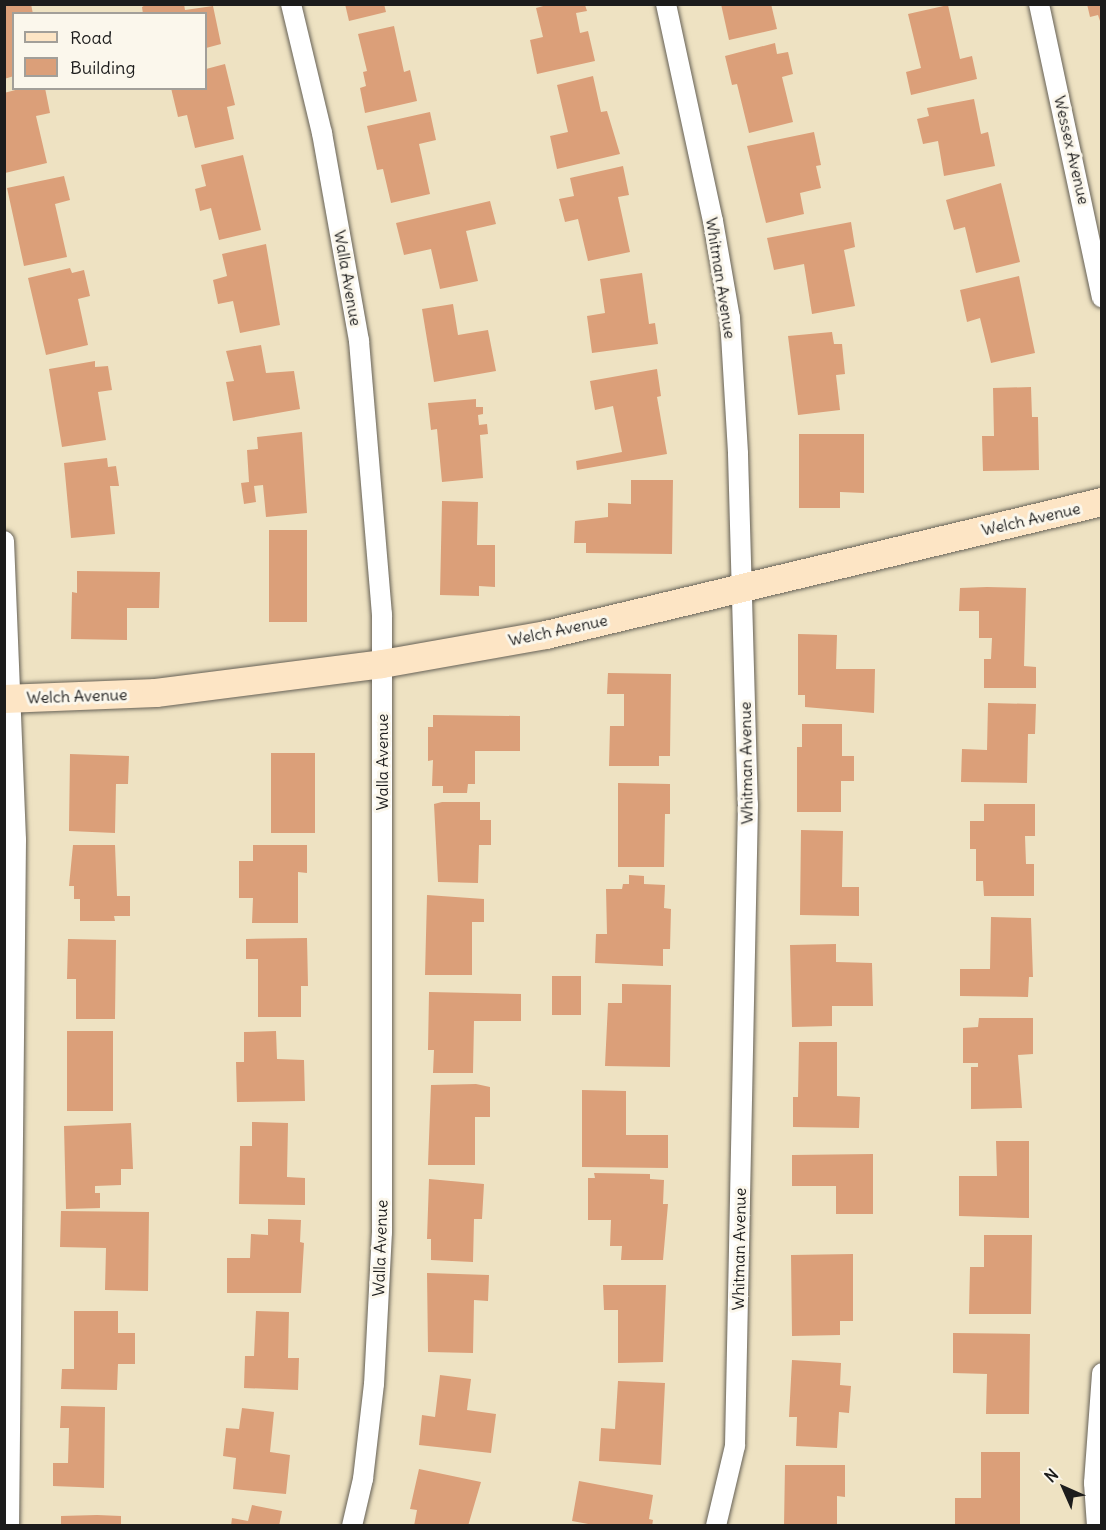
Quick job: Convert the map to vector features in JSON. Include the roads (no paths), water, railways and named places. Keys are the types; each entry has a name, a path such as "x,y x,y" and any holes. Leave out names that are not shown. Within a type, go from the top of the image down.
{"street":[{"name":"Walla Avenue","path":"291,4 321,133 359,341 382,614 382,1232 374,1384 363,1479 352,1526"},
{"name":"Whitman Avenue","path":"666,4 730,318 741,588 748,804 735,1446 716,1526"},
{"name":"Wessex Avenue","path":"1039,4 1101,297"},
{"name":"Welch Avenue","path":"8,698 156,693 382,664 546,635 1101,502"},
{"path":"4,541 8,698 16,840 9,1526"},
{"path":"1097,1526 1094,1483 1101,1373"}]}
